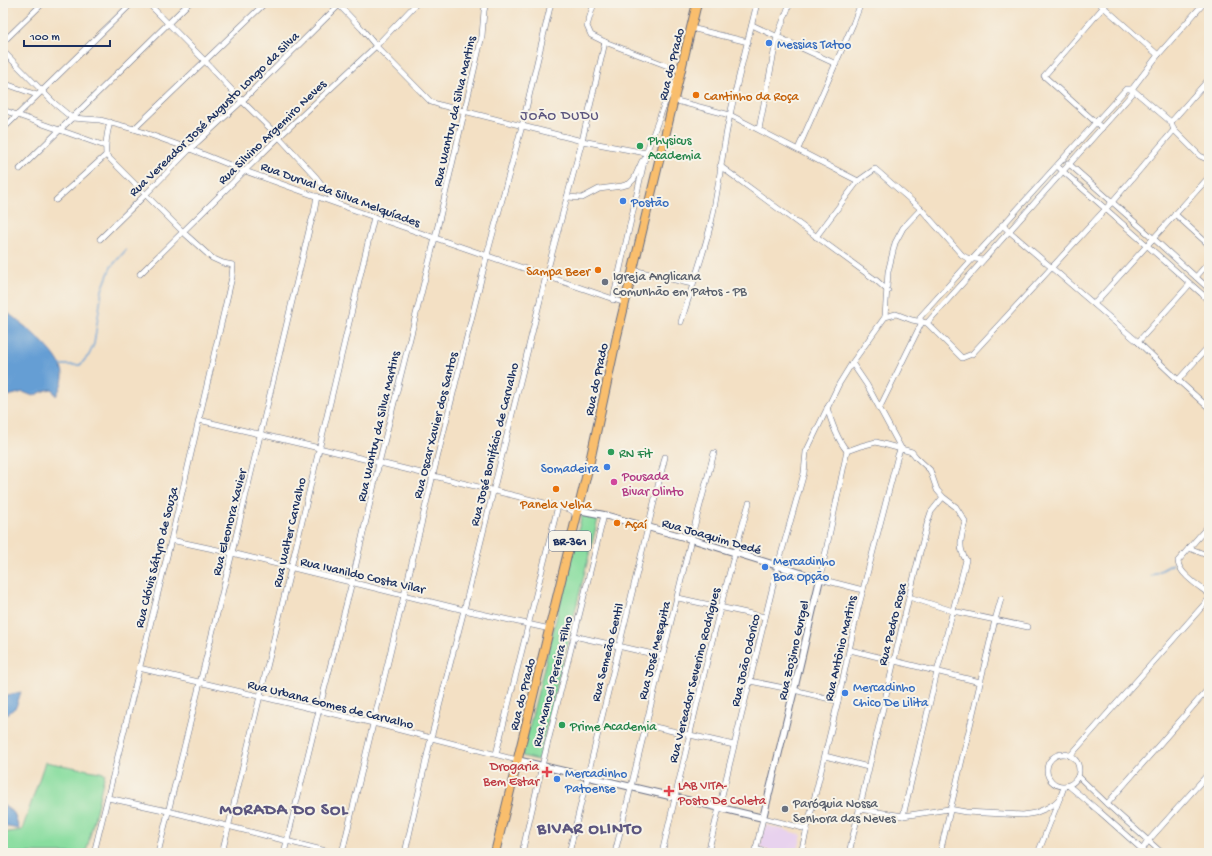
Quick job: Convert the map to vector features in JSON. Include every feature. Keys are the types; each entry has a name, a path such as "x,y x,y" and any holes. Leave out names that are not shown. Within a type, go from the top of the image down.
{"main road":[{"name":"Rua do Prado","path":"517,760 550,629 625,304 697,3"},
{"name":"BR-361","path":"495,853 517,760"}],"street":[{"path":"3,42 43,3"},
{"path":"3,129 132,3"},
{"path":"148,3 279,137 316,177 336,202"},
{"path":"20,169 189,3"},
{"path":"134,129 265,3"},
{"name":"Rua Silvino Argemiro Neves","path":"140,274 279,137 376,46 417,3"},
{"name":"Rua Wantuy da Silva Martins","path":"284,853 352,582 379,463 435,238 482,36 486,3"},
{"name":"Rua Oscar Xavier dos Santos","path":"342,853 372,722 487,256 522,126 551,3"},
{"path":"567,197 582,198 599,189 629,184 634,179 646,153 666,100 680,71 605,42 591,34 587,26 594,3"},
{"path":"681,322 705,247 711,222 716,201 720,166 730,115 757,3"},
{"path":"760,130 777,36 790,3"},
{"path":"798,149 836,64 861,3"},
{"path":"923,320 983,260 1064,171 1132,94 1132,89 1158,55 1204,3"},
{"path":"339,4 376,46 431,102 582,141 660,157"},
{"name":"Rua Vereador José Augusto Longo da Silva","path":"100,239 339,4"},
{"path":"1102,128 1044,76 1103,4 1158,55"},
{"path":"752,25 836,64"},
{"path":"691,28 748,42"},
{"name":"Rua José Bonifácio de Carvalho","path":"405,853 431,738 464,610 492,490 582,141 605,42"},
{"path":"3,51 54,103 72,118"},
{"path":"1172,122 1209,80"},
{"path":"3,83 37,95"},
{"path":"879,409 923,320 1002,225 1126,89 1132,89 1172,122 1174,130 1200,156 1209,160"},
{"path":"674,100 730,115 858,181"},
{"path":"3,110 105,146"},
{"name":"Rua Durval da Silva Melquíades","path":"72,118 110,122 134,129 374,217 625,304"},
{"path":"110,122 106,135 106,155 183,232"},
{"path":"921,209 903,228 895,243 888,272 886,317 896,314 912,320 923,320 962,358 972,354 1052,268 1106,209 1174,130"},
{"path":"613,300 646,153"},
{"path":"56,200 106,155"},
{"path":"1063,159 1209,289"},
{"path":"720,166 877,281 888,291"},
{"path":"1057,166 1148,245 1209,302"},
{"path":"816,237 858,181 875,169 921,209 962,255 967,258 983,260"},
{"path":"1094,304 1209,178"},
{"name":"Rua Eleonora Xavier","path":"158,853 232,553 317,196"},
{"path":"1175,214 1209,245"},
{"name":"Rua Walter Carvalho","path":"222,853 374,217"},
{"path":"1002,225 1138,342 1209,408"},
{"name":"Rua Clóvis Sátyro de Souza","path":"94,853 171,540 232,277 232,265 222,263 212,258 183,232"},
{"path":"1196,277 1209,262"},
{"path":"633,270 692,284"},
{"path":"1138,342 1190,284"},
{"name":"Rua João Odorico","path":"708,853 778,565 804,473 806,452 827,408 852,363 886,317"},
{"path":"1178,380 1209,346"},
{"path":"852,363 867,385 901,448"},
{"path":"827,408 836,432 843,447 847,451 876,442 912,452 930,470 937,490 943,497 956,507 965,521 961,548 966,560 937,672 903,816"},
{"path":"199,420 433,475 558,506 574,512 578,510"},
{"name":"Rua Antônio Martins","path":"801,853 863,590 901,448"},
{"name":"Rua Zozimo Gurgel","path":"755,851 820,578 847,451"},
{"name":"Rua José Mesquita","path":"615,853 662,656 714,453"},
{"name":"Rua Semeão Gentil","path":"568,853 665,457"},
{"name":"Rua Pedro Rosa","path":"848,853 909,596 931,512 943,497"},
{"name":"Rua Vereador Severino Rodrigues","path":"662,853 734,553 749,502"},
{"path":"496,754 558,506"},
{"path":"569,509 574,508 578,510"},
{"name":"Rua Joaquim Dedé","path":"578,510 604,515 691,539 863,590"},
{"name":"Rua Manoel Pereira Filho","path":"522,853 604,515"},
{"path":"1209,525 1178,561 1181,570 1209,594"},
{"name":"Rua Ivanildo Costa Vilar","path":"171,540 232,553 464,610 550,629"},
{"path":"1189,548 1209,556"},
{"path":"909,596 953,611 1028,627"},
{"path":"678,598 765,617"},
{"path":"940,853 949,809 995,620 1002,598"},
{"path":"1070,756 1209,599"},
{"path":"574,636 662,656"},
{"path":"850,650 980,682"},
{"name":"Rua Urbana Gomes de Carvalho","path":"139,668 372,722 517,760"},
{"path":"750,681 838,701"},
{"path":"1107,804 1209,688"},
{"path":"646,725 734,745"},
{"path":"1038,853 1066,786 1076,780 1078,776 1079,766 1070,756 1061,754 1052,757 1049,760 1046,769 1048,778 1051,782 1055,785 1066,786 1143,852 1148,841 1209,773"},
{"path":"825,756 868,766"},
{"path":"517,760 807,829"},
{"path":"1078,776 1162,853"},
{"path":"108,798 287,840 334,853"},
{"path":"859,809 903,816 949,809 1010,816 1035,813 1046,808 1060,798"},
{"path":"755,851 770,853"}],"shaded area":[{"path":"766,825 802,835 797,853 779,853 760,848"}],"green space":[{"path":"582,515 598,519 538,760 522,756"},
{"path":"45,762 105,773 86,853 3,853 3,833 22,830"}],"water":[{"path":"3,309 39,339 56,358 61,367 63,376 61,386 56,396 52,389 33,396 23,392 8,396 3,392"},
{"path":"21,692 16,707 3,719 3,696"},
{"path":"3,805 14,813 19,829 3,826"}],"waterway":[{"path":"59,365 80,365 89,355 94,344 102,290 111,267 126,250"},
{"path":"1151,576 1173,564"}],"place":[{"name":"Messias Tatoo","path":"769,43"},
{"name":"Cantinho da Roça","path":"696,95"},
{"name":"Physicus Academia","path":"640,146"},
{"name":"Postão","path":"623,201"},
{"name":"Sampa Beer","path":"598,270"},
{"name":"Igreja Anglicana Comunhão em Patos - PB","path":"605,282"},
{"name":"RN Fit","path":"611,452"},
{"name":"Somadeira","path":"607,467"},
{"name":"Pousada Bivar Olinto","path":"614,482"},
{"name":"Panela Velha","path":"556,489"},
{"name":"Açaí","path":"617,523"},
{"name":"Mercadinho Boa Opção","path":"765,567"},
{"name":"Mercadinho Chico De Lilita","path":"845,693"},
{"name":"Prime Academia","path":"562,725"},
{"name":"Drogaria Bem Estar","path":"547,772"},
{"name":"Mercadinho Patoense","path":"557,779"},
{"name":"LAB VITA- Posto De Coleta","path":"669,791"},
{"name":"Paróquia Nossa Senhora das Neves","path":"785,809"}],"district":[{"name":"JOÃO DUDU","path":"560,114"},
{"name":"MORADA DO SOL","path":"284,808"},
{"name":"BIVAR OLINTO","path":"590,827"}]}
